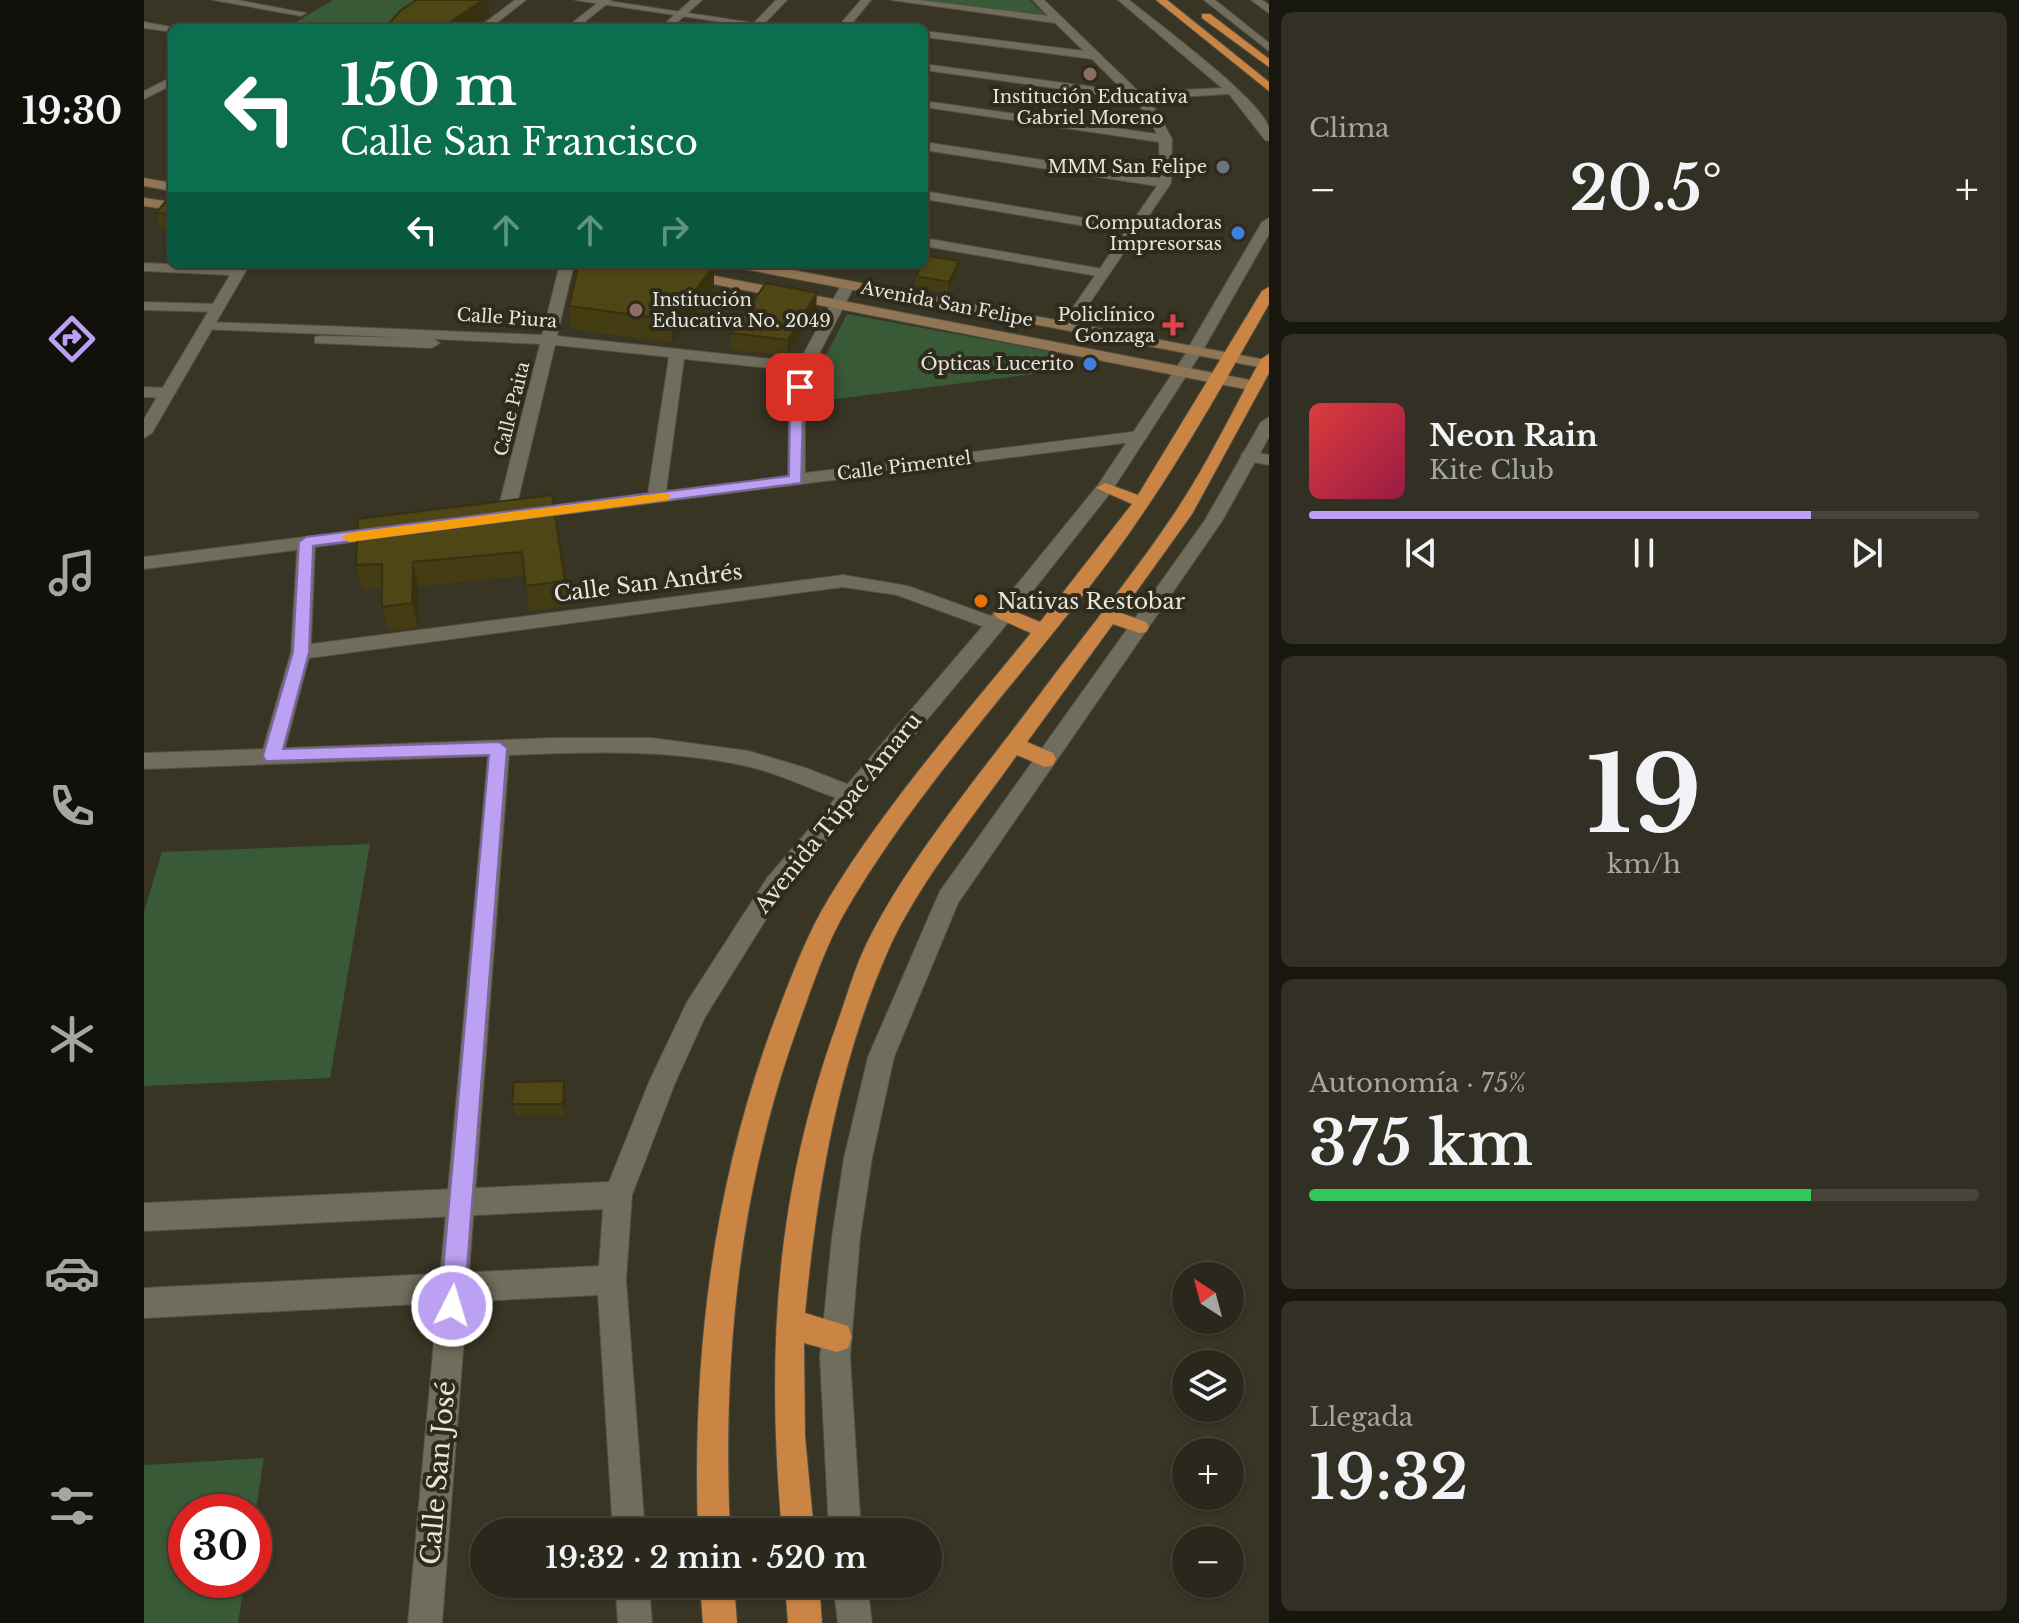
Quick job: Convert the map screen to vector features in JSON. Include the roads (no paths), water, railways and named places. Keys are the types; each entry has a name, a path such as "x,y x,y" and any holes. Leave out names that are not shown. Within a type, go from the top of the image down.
{"highway":[{"path":"1161,0 1269,88"},
{"path":"1197,9 1269,64"},
{"path":"713,1518 710,1475 712,1412 721,1286 745,1158 781,1033 811,959 850,885 891,825 1142,502 1269,291"},
{"path":"797,1518 789,1436 789,1324 810,1159 832,1073 876,950 952,829 1183,514 1266,372"},
{"path":"1105,488 1142,502"},
{"path":"1109,615 1139,627"},
{"path":"999,620 1042,630"},
{"path":"1014,745 1045,759"},
{"path":"789,1324 837,1337"},
{"path":"718,1598 720,1623"},
{"path":"803,1598 805,1623"}],"main road":[{"path":"144,182 168,186"},
{"path":"144,202 168,205"},
{"name":"Avenida San Felipe","path":"653,268 1183,370 1224,367 1266,372"},
{"name":"Avenida San Felipe","path":"760,268 1195,350 1224,367 1266,372"}],"street":[{"path":"218,0 301,13 288,20"},
{"path":"488,24 521,0"},
{"path":"580,0 744,24"},
{"path":"670,24 697,0"},
{"path":"758,24 782,0"},
{"path":"846,24 866,0"},
{"path":"896,0 1057,20"},
{"path":"1038,0 1151,111 1166,139 1170,159 1165,183 1067,326"},
{"path":"1123,0 1230,91 1257,118 1269,137"},
{"path":"1209,0 1269,48"},
{"path":"1256,0 1269,10"},
{"path":"576,24 605,2"},
{"path":"144,25 168,28"},
{"path":"928,35 1042,49 1090,51"},
{"path":"928,68 1136,96 1230,91"},
{"path":"144,96 168,82"},
{"path":"928,105 1166,139"},
{"path":"928,147 1165,183"},
{"path":"928,196 1133,230"},
{"name":"Avenida Túpac Amaru","path":"628,1518 612,1280 618,1195 662,1082 696,1010 775,885 999,620 1105,488 1183,370 1269,222"},
{"path":"928,243 1103,273"},
{"path":"144,267 168,267"},
{"path":"144,433 241,268"},
{"name":"Calle Paita","path":"497,518 550,340 566,268"},
{"path":"796,480 797,406 804,367 848,285"},
{"path":"144,306 217,308"},
{"name":"Calle Piura","path":"206,326 323,335 550,340 804,367"},
{"path":"323,335 432,343"},
{"path":"656,498 677,354"},
{"path":"144,392 168,393"},
{"path":"844,1518 835,1357 846,1237 858,1158 881,1057 922,952 948,898 1259,458 1269,422"},
{"name":"Calle Pimentel","path":"497,518 1140,436"},
{"path":"146,566 396,531"},
{"path":"272,756 301,652 306,542"},
{"name":"Calle San Andrés","path":"301,652 843,581 872,581 999,620"},
{"path":"144,761 655,744 712,750 804,773 849,794"},
{"name":"Calle San José","path":"425,1623 499,748"},
{"path":"144,1217 618,1195"},
{"path":"144,1303 612,1280"},
{"path":"633,1598 635,1623"},
{"path":"852,1598 855,1623"}],"place":[{"name":"Institución Educativa Gabriel Moreno","path":"1090,74"},
{"name":"MMM San Felipe","path":"1223,167"},
{"name":"Computadoras Impresorsas","path":"1238,233"},
{"name":"Institución Educativa No. 2049","path":"636,310"},
{"name":"Policlínico Gonzaga","path":"1173,325"},
{"name":"Ópticas Lucerito","path":"1090,364"},
{"name":"Nativas Restobar","path":"981,601"}]}
